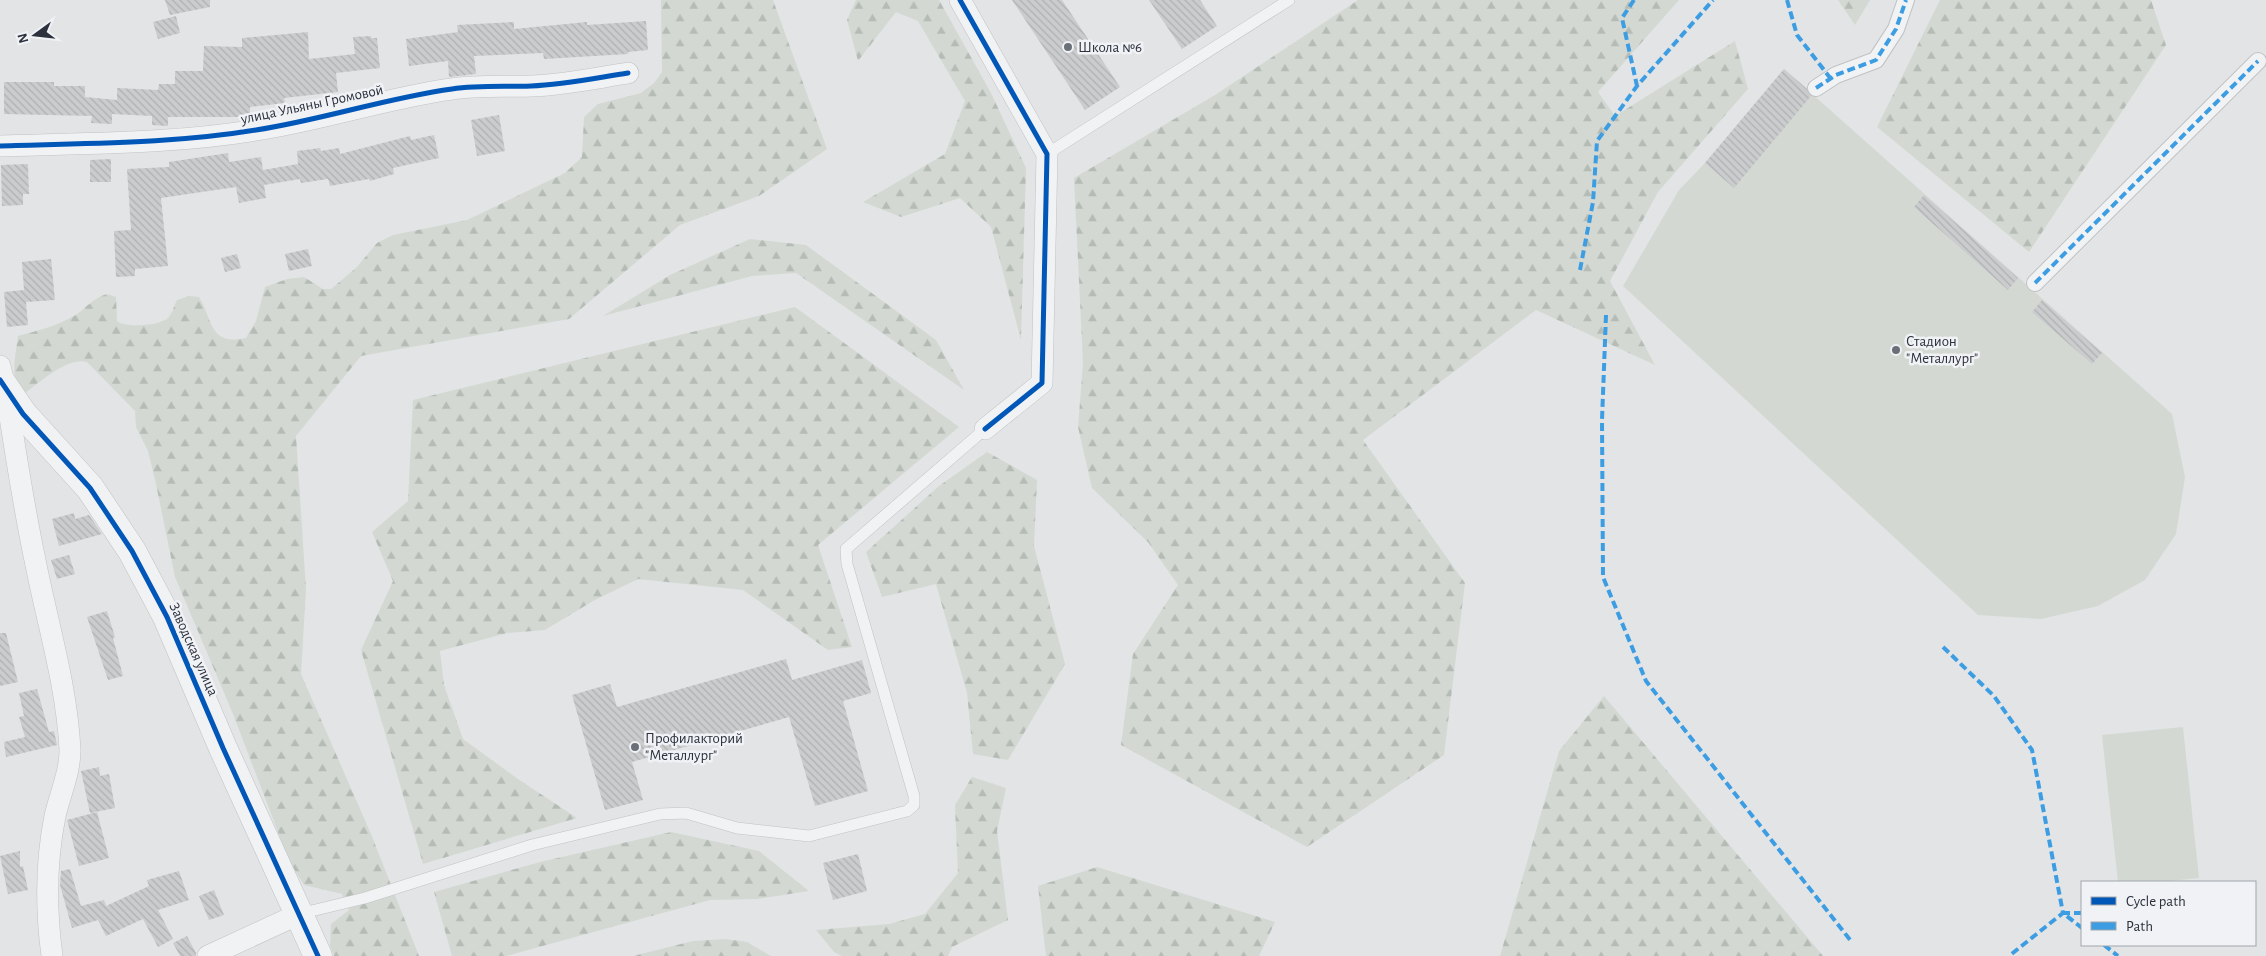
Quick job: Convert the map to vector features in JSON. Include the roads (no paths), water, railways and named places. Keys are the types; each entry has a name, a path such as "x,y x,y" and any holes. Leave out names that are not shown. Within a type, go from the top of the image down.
{"street":[{"path":"960,0 1048,154 1042,383 985,429"},
{"path":"1816,88 1836,75 1876,60 1896,29 1906,0"},
{"path":"2035,283 2258,61"},
{"name":"улица Ульяны Громовой","path":"0,146 170,141 218,136 259,130 390,100 469,86 530,86 628,73"},
{"name":"Заводская улица","path":"2,379 23,414 90,488 132,551 167,617 318,956"},
{"name":"Заводская улица","path":"2,379 61,684 69,743 70,762 55,817 49,873 49,933 52,956"},
{"path":"208,956 298,914"}],"lane":[{"path":"1048,154 1289,0"},
{"path":"298,914 365,898 532,845 660,814 686,813 737,828 809,836 823,834 907,811 914,805 914,796 847,564 846,549 985,429"}],"place":[{"name":"Школа №6","path":"1068,47"},
{"name":"Стадион \"Металлург\"","path":"1896,350"},
{"name":"Профилакторий \"Металлург\"","path":"635,747"}]}
